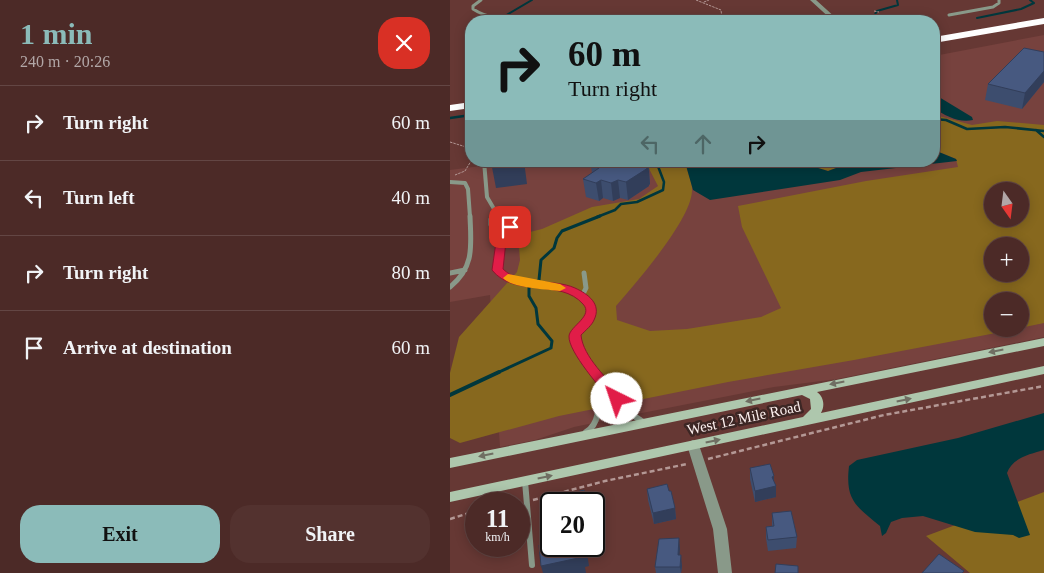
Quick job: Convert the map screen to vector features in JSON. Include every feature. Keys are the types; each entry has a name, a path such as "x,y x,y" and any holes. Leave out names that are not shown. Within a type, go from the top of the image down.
{"highway":[{"path":"940,31 1044,13"},
{"path":"940,39 1044,21"},
{"path":"450,99 465,97"},
{"path":"450,108 465,106"}],"main road":[{"name":"West 12 Mile Road","path":"450,463 1044,342"},
{"name":"West 12 Mile Road","path":"450,497 1044,370"},
{"path":"801,390 815,396 819,408 815,414 805,421"}],"street":[{"path":"813,0 830,15"},
{"path":"694,445 720,529 725,573"}],"lane":[{"path":"481,0 473,6 473,9 482,15"},
{"path":"949,15 992,7 999,3 999,0"},
{"path":"484,167 489,202 491,209 497,214"},
{"path":"450,182 465,183 468,189 470,255 465,270 450,287"},
{"path":"512,211 522,215 520,223 503,228 494,227 490,222 497,214 512,211"},
{"path":"503,228 498,270 504,276 516,281 571,290 589,302 592,310 588,320 575,334 583,356 599,379 630,416 644,423"},
{"path":"450,273 465,270"},
{"path":"582,296 586,288 584,273"},
{"path":"582,435 592,428 597,420 599,379"},
{"path":"525,481 526,492"},
{"path":"530,539 532,565"}],"path":[{"path":"696,0 721,10 722,15"},
{"path":"704,2 709,0"},
{"path":"874,11 879,12"},
{"path":"450,142 465,146"},
{"path":"453,175 465,172 468,167"},
{"path":"530,500 605,481 699,462 884,415 1044,386"},
{"path":"450,519 465,514"}],"shaded area":[{"path":"1044,35 1044,337 837,379 774,387 637,414 574,427 535,440 500,447 490,295 450,302 450,170 473,167 940,167 940,55"},
{"path":"940,116 972,125 997,121 1044,125 1044,323 1029,326 1029,292 984,292 984,335 728,382 559,416 460,443 450,438 450,373 459,337 517,272 520,260 518,235 542,229 592,207 639,199 658,186 648,167 687,167 692,191 683,218 661,251 616,306 617,320 650,331 687,329 761,317 781,308 742,227 738,206 866,181 958,167 956,159 940,152"},
{"path":"815,167 839,167 828,171"},
{"path":"1044,492 1044,573 970,573 926,536"}],"water":[{"path":"940,98 972,117 973,120 957,120 940,112"},
{"path":"940,152 956,159 957,161 940,163"},
{"path":"686,167 815,167 828,171 839,167 905,167 861,172 840,180 710,200 693,190"},
{"path":"1044,413 1044,450 1017,460 1007,473 1030,535 1019,538 1013,535 975,532 923,516 902,518 891,522 886,533 882,536 880,526 854,502 848,478 849,466 857,460 958,438"}],"building":[{"path":"1024,48 1044,52 1044,71 1025,93 988,84"},
{"path":"595,167 648,168 626,182 618,180 611,183 601,180 596,183 583,179 599,168"},
{"path":"770,464 776,486 755,491 750,468"},
{"path":"667,484 669,491 671,491 675,508 653,513 647,489"},
{"path":"791,511 797,537 768,540 766,527 774,526 772,513"},
{"path":"679,538 678,555 681,555 680,567 655,567 659,539"},
{"path":"939,554 964,571 962,573 922,573"},
{"path":"540,557 583,557 541,566"},
{"path":"776,564 798,566 798,573 775,573"}],"waterway":[{"path":"506,15 532,0"},
{"path":"875,15 877,11 898,5 897,0"},
{"path":"977,18 1021,9 1034,3 1030,0"},
{"path":"450,118 465,116"},
{"path":"940,120 946,120 967,129 1005,127 1036,130"},
{"path":"1036,130 1044,131"},
{"path":"1036,130 1044,137"},
{"path":"597,217 615,210 621,204 637,202 663,190 664,182 658,167"},
{"path":"497,373 551,348 552,341 538,324 536,308 529,296 529,287 539,280 541,260 554,248 557,238 562,231 600,216"},
{"path":"450,395 499,372"}],"slow traffic":[{"path":"508,278 560,288"}],"route":[{"path":"510,227 503,228 498,270 504,276 516,281 571,290 589,302 592,310 588,320 575,334 576,339 583,356 599,379 617,399"}]}
